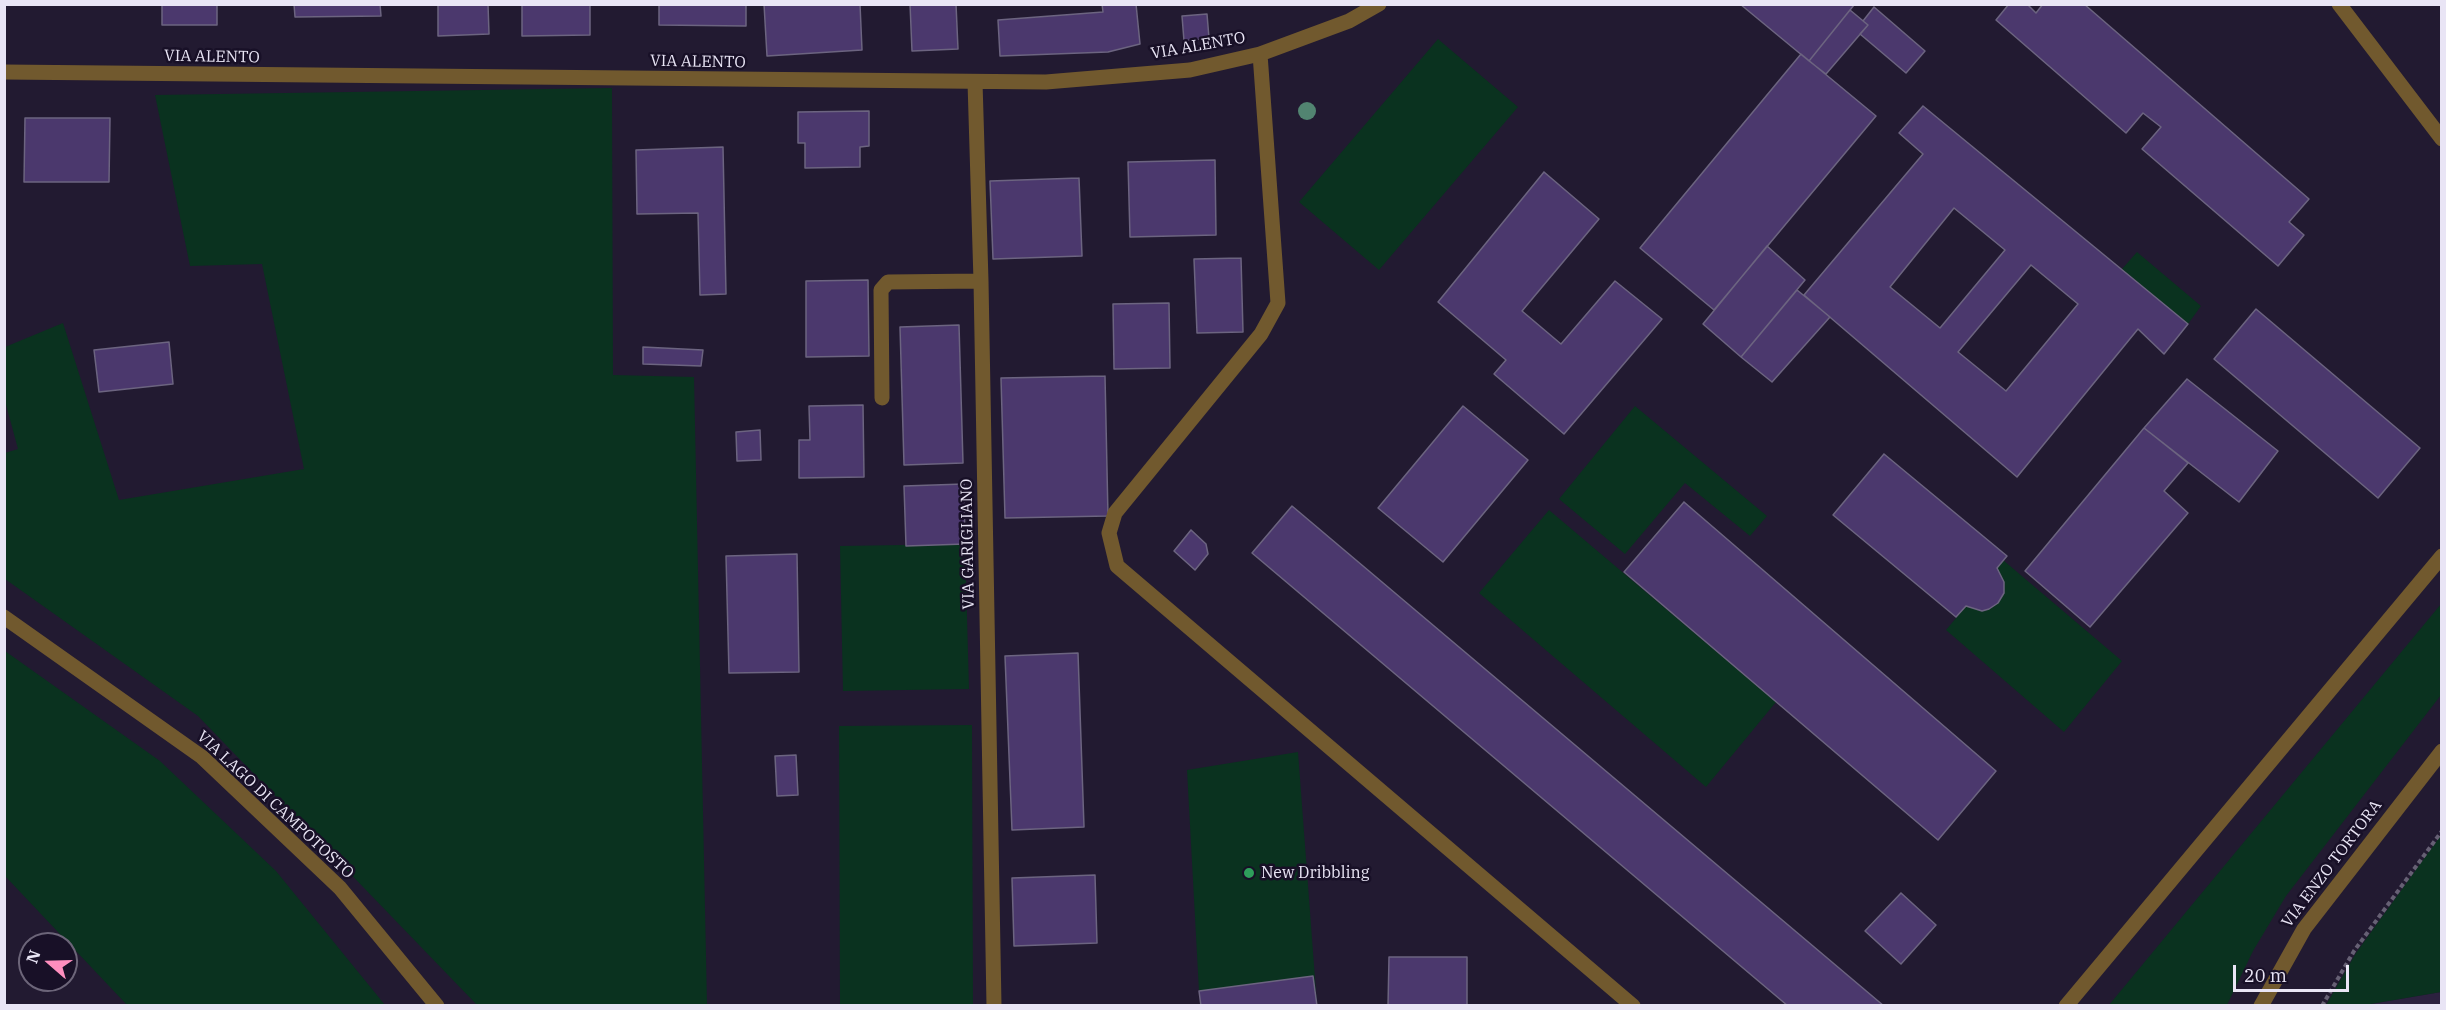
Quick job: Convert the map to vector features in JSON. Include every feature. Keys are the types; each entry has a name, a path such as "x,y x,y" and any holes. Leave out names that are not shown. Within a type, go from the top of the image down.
{"street":[{"name":"VIA ALENTO","path":"4,72 1046,82 1190,70 1260,54 1349,21 1379,4"},
{"path":"2338,4 2442,139"},
{"path":"1260,54 1278,303 1261,334 1115,513 1109,533 1117,566 1633,1005"},
{"name":"VIA GARIGLIANO","path":"975,82 981,281 994,1005"},
{"path":"882,399 880,291 888,282 981,281"},
{"path":"2066,1005 2442,556"},
{"name":"VIA LAGO DI CAMPOTOSTO","path":"4,617 202,757 340,888 436,1005"},
{"name":"VIA ENZO TORTORA","path":"2261,1005 2304,929 2442,751"}],"path":[{"path":"2322,1005 2354,951 2442,831"}],"shaded area":[{"path":"2441,992 2441,1005 2365,1005"}],"green space":[{"path":"1438,39 1518,107 1379,270 1299,202"},
{"path":"612,88 613,375 694,377 707,1005 477,1005 198,716 5,579 5,453 18,449 5,401 5,347 63,323 119,500 304,469 262,264 190,266 155,95"},
{"path":"2137,252 2201,306 2188,324 2122,269"},
{"path":"1635,406 1767,516 1750,536 1685,483 1625,554 1559,499"},
{"path":"1549,510 1776,702 1706,787 1479,593"},
{"path":"965,544 969,689 843,691 840,546"},
{"path":"2003,560 2122,661 2064,732 1946,630 1966,606 1982,611 1998,603 2004,593 2004,582 1997,568"},
{"path":"2441,604 2441,695 2286,896 2253,951 2227,1005 2109,1005"},
{"path":"5,651 160,761 276,871 385,1005 127,1005 78,953 78,932 58,932 5,876"},
{"path":"972,725 973,1005 840,1005 839,726"},
{"name":"New Dribbling","path":"1298,752 1317,1005 1199,991 1187,770"},
{"path":"2441,835 2441,992 2365,1005 2326,1005 2356,953"}],"building":[{"path":"162,4 217,4 217,25 162,25"},
{"path":"294,4 380,4 381,16 295,17"},
{"path":"438,4 488,4 489,34 438,36"},
{"path":"522,4 590,4 590,35 522,36"},
{"path":"659,4 746,4 746,26 659,25"},
{"path":"764,4 860,4 862,50 767,56"},
{"path":"910,4 956,4 958,49 912,51"},
{"path":"1102,4 1136,4 1140,44 1108,52 1000,56 998,20 1103,12"},
{"path":"1740,4 1854,4 1854,5 1809,61"},
{"path":"2009,4 2027,4 2036,13 2043,4 2084,4 2309,199 2289,222 2304,235 2278,266 2142,149 2161,127 2143,113 2126,133 1996,20"},
{"path":"1874,7 1925,51 1906,73 1860,34 1868,25 1863,21"},
{"path":"1850,10 1868,25 1826,74 1809,61"},
{"path":"1207,14 1209,38 1184,41 1182,16"},
{"path":"1801,54 1876,116 1714,310 1640,248"},
{"path":"1923,106 2188,324 2164,354 2138,329 2017,477 1804,295 1923,154 1899,133","holes":["1954,208 2005,250 1940,328 1890,287","2031,265 2078,304 2006,391 1958,352"]},
{"path":"869,111 869,146 860,147 860,167 805,168 805,143 798,143 798,112"},
{"path":"25,118 110,118 109,182 24,182"},
{"path":"723,147 726,294 700,295 698,213 637,214 636,150"},
{"path":"1215,160 1216,235 1130,237 1128,162"},
{"path":"1544,172 1599,219 1522,311 1561,344 1615,281 1662,319 1564,434 1494,374 1506,360 1438,302"},
{"path":"1079,178 1082,256 993,259 990,181"},
{"path":"1767,246 1805,280 1741,357 1703,324"},
{"path":"1241,258 1243,332 1197,333 1194,259"},
{"path":"868,280 869,356 806,357 806,281"},
{"path":"1797,290 1830,317 1772,382 1741,357"},
{"path":"1169,303 1170,368 1114,369 1113,304"},
{"path":"2256,309 2420,448 2378,498 2214,359"},
{"path":"959,325 963,463 904,465 900,327"},
{"path":"169,342 173,384 99,392 94,350"},
{"path":"643,347 703,350 701,366 643,364"},
{"path":"1105,376 1108,516 1005,518 1001,378"},
{"path":"2187,379 2278,451 2239,502 2144,428"},
{"path":"863,405 864,477 799,478 799,440 810,440 809,406"},
{"path":"1463,406 1528,460 1443,562 1378,508"},
{"path":"2144,428 2188,463 2164,491 2188,513 2090,627 2025,571"},
{"path":"760,430 761,460 737,461 736,432"},
{"path":"1884,454 2007,556 1997,568 2004,582 2004,593 1998,603 1982,611 1966,606 1956,617 1833,515"},
{"path":"964,484 965,544 906,546 904,486"},
{"path":"1684,502 1996,771 1938,840 1624,572"},
{"path":"1292,506 1884,1006 1788,1006 1252,553"},
{"path":"1191,530 1206,544 1208,554 1195,570 1174,551"},
{"path":"797,554 799,672 729,673 726,556"},
{"path":"1078,653 1084,827 1012,830 1005,656"},
{"path":"796,755 798,795 777,796 775,756"},
{"path":"1095,875 1097,943 1014,946 1012,878"},
{"path":"1901,893 1936,925 1901,964 1865,931"},
{"path":"1389,957 1467,957 1467,1006 1388,1006"},
{"path":"1313,976 1317,1006 1201,1006 1199,991"}],"place":[{"name":"New Dribbling","path":"1249,873"}]}
